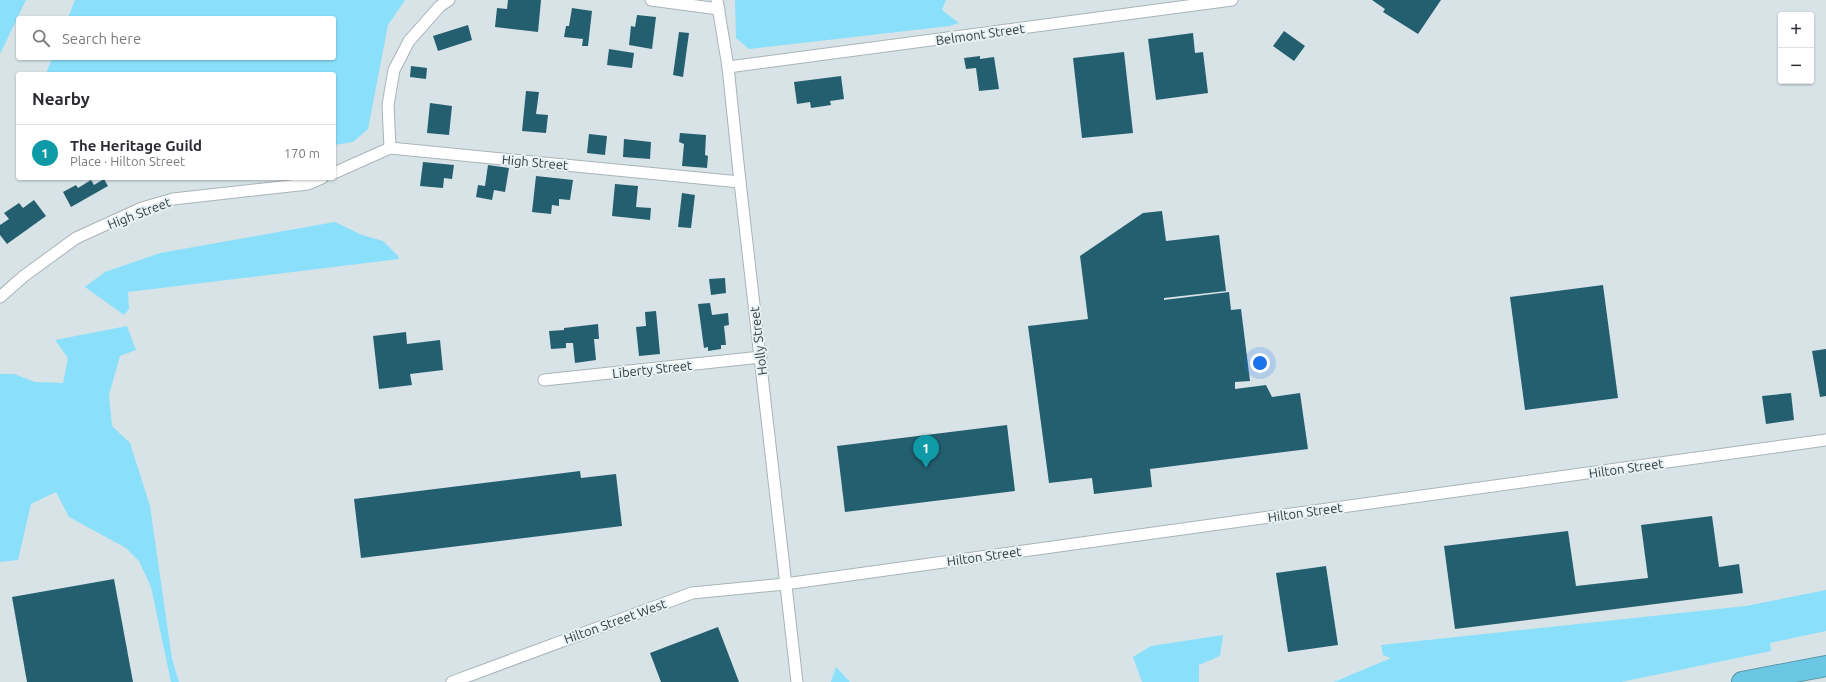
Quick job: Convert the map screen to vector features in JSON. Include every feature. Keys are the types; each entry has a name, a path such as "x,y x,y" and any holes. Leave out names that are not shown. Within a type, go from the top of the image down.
{"highway":[{"path":"1742,682 1826,666"}],"street":[{"path":"390,148 388,105 394,70 409,41 440,6 449,0"},
{"path":"651,0 718,5"},
{"name":"Belmont Street","path":"728,67 1232,0"},
{"name":"Holly Street","path":"718,5 728,67 797,682"},
{"name":"High Street","path":"336,172 390,148 740,182"},
{"name":"High Street","path":"0,297 24,276 76,238 142,208 173,199 308,184 317,180"},
{"name":"Liberty Street","path":"544,380 761,357"},
{"name":"Hilton Street","path":"785,584 1826,440"},
{"name":"Hilton Street West","path":"452,682 692,593 785,584"}],"shaded area":[{"path":"0,0 26,0 18,16 16,16 16,21 0,54"},
{"path":"75,0 405,0 388,25 368,129 353,142 336,145 336,72 47,72 51,60 336,60 336,16 69,16"},
{"path":"735,0 946,0 942,10 959,23 950,26 749,49 736,38"},
{"path":"335,222 362,235 383,241 398,256 399,259 128,292 129,309 124,315 85,287 105,272 160,253"},
{"path":"127,326 136,350 120,356 109,395 112,426 130,443 150,506 172,659 179,682 171,682 151,587 139,561 126,548 69,517 56,492 31,504 18,560 0,562 0,374 14,374 35,382 63,383 68,358 55,340"},
{"path":"1826,590 1826,631 1770,643 1771,651 1621,682 1334,682 1391,658 1383,655 1381,645 1746,606"},
{"path":"1223,635 1220,656 1199,665 1199,682 1142,682 1133,657 1151,646"},
{"path":"836,667 850,682 831,682"}],"building":[{"path":"508,0 541,0 538,32 495,27 497,8 507,9"},
{"path":"1372,0 1441,0 1418,34 1383,12 1385,9"},
{"path":"572,8 592,11 588,46 582,46 583,39 564,37 566,26 569,26"},
{"path":"637,15 656,17 652,49 629,45 631,26 635,27"},
{"path":"468,25 472,40 438,51 433,36"},
{"path":"1284,31 1305,46 1294,61 1273,46"},
{"path":"679,32 689,33 683,77 673,75"},
{"path":"1193,33 1195,53 1203,52 1208,93 1156,100 1148,39"},
{"path":"609,49 634,53 632,68 607,65"},
{"path":"1124,52 1133,133 1082,138 1073,58"},
{"path":"980,56 980,59 994,57 999,89 979,91 976,68 966,69 964,58"},
{"path":"411,66 427,68 426,79 410,77"},
{"path":"841,76 844,99 830,101 831,105 811,108 810,102 797,104 794,82"},
{"path":"526,91 539,92 536,114 548,115 546,133 522,131"},
{"path":"430,103 452,106 449,135 427,133"},
{"path":"680,133 706,135 705,155 708,156 707,168 682,166 684,144 679,142"},
{"path":"589,134 607,136 605,155 587,153"},
{"path":"624,139 651,142 650,159 623,157"},
{"path":"423,162 454,165 452,179 444,178 443,188 420,186"},
{"path":"488,165 509,168 505,192 494,190 492,200 476,197 478,185 485,186"},
{"path":"536,176 573,180 570,200 559,199 559,206 552,205 551,214 532,212"},
{"path":"91,180 94,185 105,180 108,186 71,207 63,192 76,185 78,188"},
{"path":"615,184 638,186 636,207 651,208 650,220 612,216"},
{"path":"682,193 695,195 691,228 678,227"},
{"path":"34,200 46,216 7,244 0,235 0,225 9,219 4,213 19,203 23,208"},
{"path":"1162,211 1166,241 1219,235 1226,291 1164,298 1164,300 1229,292 1231,310 1241,309 1250,381 1235,382 1235,389 1266,385 1272,397 1300,393 1308,449 1150,469 1152,487 1094,494 1092,478 1049,483 1028,326 1088,319 1080,256 1143,213"},
{"path":"725,278 726,293 711,295 709,279"},
{"path":"1603,285 1618,398 1525,410 1510,297"},
{"path":"710,303 712,315 728,313 729,325 724,326 726,345 721,345 721,349 708,351 708,347 704,348 698,304"},
{"path":"656,311 660,354 639,356 636,327 646,326 645,312"},
{"path":"598,324 599,339 594,339 596,360 575,363 573,343 566,343 566,348 551,349 549,331"},
{"path":"406,332 407,344 440,340 443,370 410,374 412,385 379,389 373,336"},
{"path":"1826,349 1826,396 1820,397 1812,351"},
{"path":"1791,393 1794,420 1766,424 1762,396"},
{"path":"1007,425 1015,491 845,512 837,446"},
{"path":"580,471 581,478 616,474 622,526 361,558 354,499"},
{"path":"1712,516 1719,567 1739,564 1743,593 1455,629 1444,546 1568,531 1576,586 1648,578 1641,525"},
{"path":"1326,566 1338,645 1288,652 1276,573"},
{"path":"114,579 133,682 27,682 12,597"},
{"path":"718,627 739,682 661,682 650,653"}],"place":[{"name":"The Heritage Guild","path":"926,468"}]}
